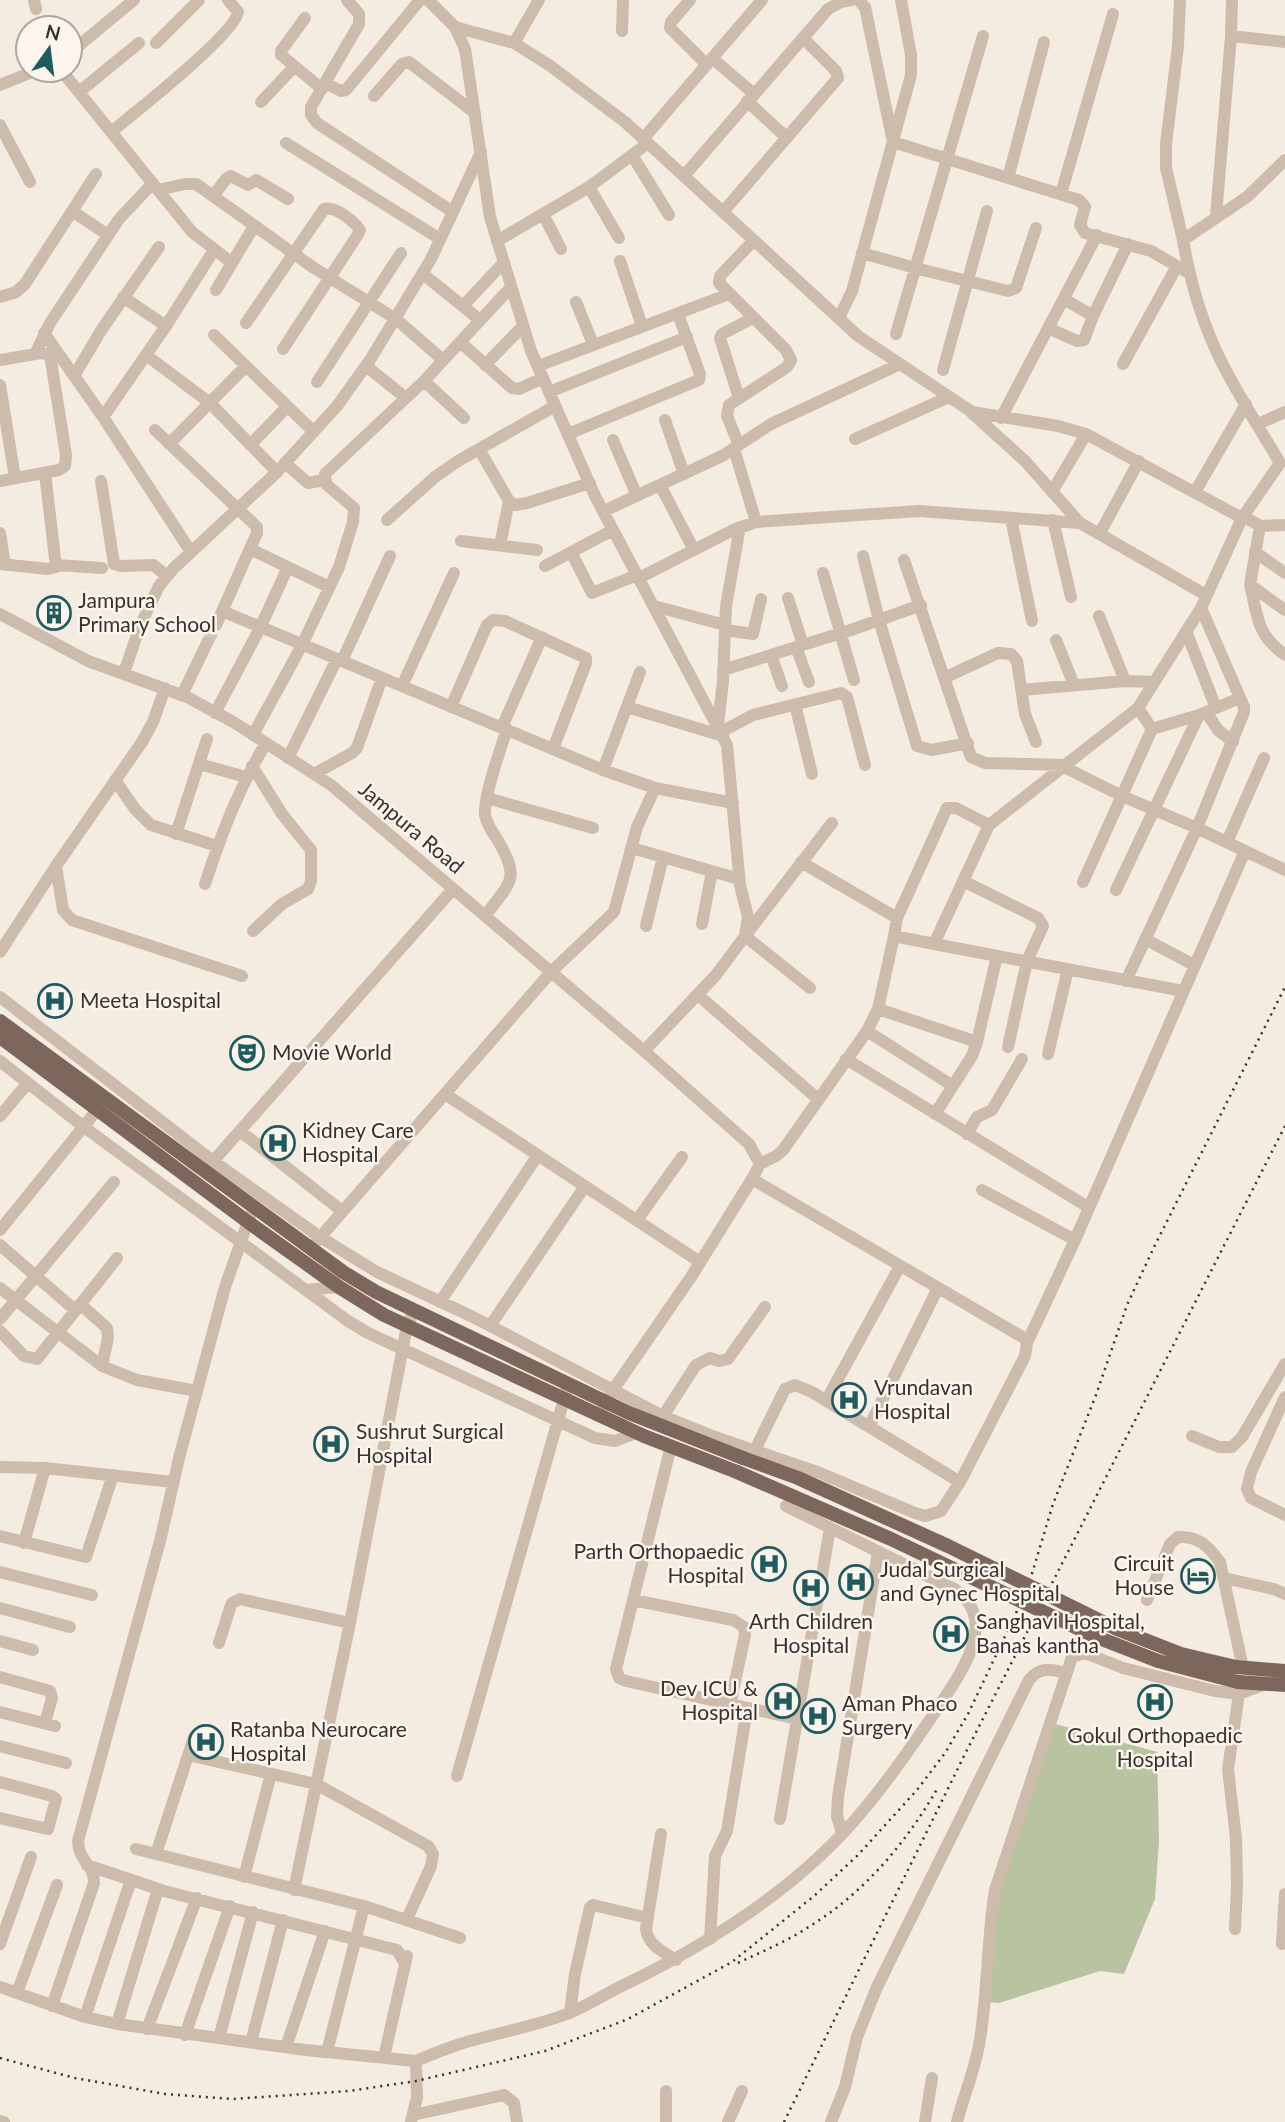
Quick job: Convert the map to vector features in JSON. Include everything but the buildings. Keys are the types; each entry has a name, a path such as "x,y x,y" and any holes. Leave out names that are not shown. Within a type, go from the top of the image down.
{"main road":[{"path":"0,1021 209,1165 253,1206 315,1242 376,1292 566,1391"},
{"path":"0,1037 248,1222 339,1287 384,1315 566,1391 606,1402 695,1441 749,1454 947,1546 1116,1629 1181,1654 1240,1667 1285,1671"},
{"path":"606,1402 636,1433 737,1472 891,1539 1104,1640 1238,1688 1285,1685"}],"street":[{"path":"156,43 199,0"},
{"path":"111,132 181,75 233,24 238,12 228,0"},
{"path":"347,0 359,14 360,20 310,112 317,123 453,212"},
{"path":"305,18 281,51 281,55 323,86 341,91 346,90 419,0"},
{"path":"428,0 455,27 465,49 490,217 540,372 613,530 727,745 739,879 748,917 745,936"},
{"path":"514,43 539,0"},
{"path":"622,31 624,0"},
{"path":"690,0 671,22 670,28 751,98 787,138"},
{"path":"497,241 589,187 632,155 762,0"},
{"path":"684,176 828,9 851,0"},
{"path":"858,0 865,8 892,142"},
{"path":"839,318 849,300 912,66 901,0"},
{"path":"934,944 989,825 1138,708 1203,602 1242,517 1282,462 1246,404 1211,339 1183,270 1183,240 1166,169 1180,0"},
{"path":"1216,216 1232,0"},
{"path":"84,40 127,2"},
{"path":"1061,194 1113,14"},
{"path":"455,27 514,43 549,65 625,122 858,336 972,412 1025,461 1080,523"},
{"path":"896,334 984,36"},
{"path":"1231,36 1285,42"},
{"path":"723,212 838,76 803,38"},
{"path":"1008,178 1044,42"},
{"path":"79,92 139,43"},
{"path":"374,96 402,64 409,62 475,113"},
{"path":"261,102 295,67"},
{"path":"72,84 192,232 232,263"},
{"path":"0,125 30,182"},
{"path":"286,142 440,239"},
{"path":"892,142 1079,200 1085,211 1081,228 1085,233 1151,251 1183,270"},
{"path":"124,673 149,604 167,576 281,467 337,406 366,366 423,274 481,152"},
{"path":"632,155 669,215"},
{"path":"1183,240 1247,197 1285,160"},
{"path":"0,297 16,292 25,284 96,174"},
{"path":"213,196 231,176 248,185 256,180 288,199"},
{"path":"35,354 44,333 129,207 156,187 192,183 293,254 396,319 443,360"},
{"path":"589,187 619,238"},
{"path":"246,323 324,209 332,208 359,230 283,349"},
{"path":"72,211 108,235"},
{"path":"943,370 987,211"},
{"path":"543,214 561,249"},
{"path":"216,290 254,226"},
{"path":"862,253 1009,292 1014,291 1036,228"},
{"path":"1001,418 1097,235"},
{"path":"754,240 719,278 719,283 786,350 791,360 787,367 729,405 727,412 756,522"},
{"path":"1048,328 1084,340 1128,244"},
{"path":"74,376 123,297 159,247"},
{"path":"103,417 214,250"},
{"path":"317,383 401,253"},
{"path":"620,261 642,326"},
{"path":"463,306 504,262"},
{"path":"1123,364 1183,270"},
{"path":"423,274 480,320"},
{"path":"324,480 328,470 424,381 511,287"},
{"path":"460,342 515,389 540,372 593,344 729,294"},
{"path":"123,297 166,326"},
{"path":"1064,299 1093,316"},
{"path":"576,302 593,344"},
{"path":"568,435 697,382 700,374 678,314"},
{"path":"739,398 720,338 753,318"},
{"path":"485,365 523,326"},
{"path":"44,333 103,417 191,552"},
{"path":"214,335 314,432"},
{"path":"549,393 687,337"},
{"path":"0,360 45,352 51,359 65,455 63,468 0,481"},
{"path":"146,355 210,403 250,445 306,482 324,480 352,505 354,513 343,556 302,645 253,734"},
{"path":"604,511 737,447 771,424 900,364"},
{"path":"366,366 406,398"},
{"path":"169,444 245,367"},
{"path":"424,381 464,418"},
{"path":"0,384 15,478"},
{"path":"855,439 948,397"},
{"path":"1195,492 1246,404"},
{"path":"387,520 440,473 555,406"},
{"path":"250,445 287,407"},
{"path":"972,412 1058,426 1086,434 1260,526 1284,524"},
{"path":"1258,424 1285,412"},
{"path":"665,420 684,474"},
{"path":"155,430 257,527 257,533 216,625"},
{"path":"1052,492 1086,434"},
{"path":"613,440 637,496"},
{"path":"480,449 512,504 520,505 590,482"},
{"path":"1100,533 1139,461"},
{"path":"0,533 3,564 54,569 56,565 45,473"},
{"path":"101,481 114,564 153,565 167,576"},
{"path":"660,485 694,550"},
{"path":"500,545 509,500"},
{"path":"571,552 592,593 638,576 740,527 756,522 919,511 1053,520 1080,523 1100,533 1203,602 1244,712 1197,828 1126,981"},
{"path":"1012,518 1032,621"},
{"path":"1053,520 1071,597"},
{"path":"1260,526 1250,585 1261,630 1266,640 1285,655"},
{"path":"721,731 728,593 740,527"},
{"path":"545,566 613,530"},
{"path":"461,541 537,550"},
{"path":"250,549 329,587"},
{"path":"1255,552 1285,573"},
{"path":"288,758 390,556"},
{"path":"863,556 879,620 917,746 932,750 968,743"},
{"path":"904,561 946,677 971,757 985,763 1065,766 1122,796 1285,870"},
{"path":"56,565 102,568"},
{"path":"215,713 260,628 288,567"},
{"path":"402,686 454,573"},
{"path":"822,573 854,680"},
{"path":"1250,585 1285,610"},
{"path":"788,598 809,682"},
{"path":"654,606 753,634 761,599"},
{"path":"723,670 840,634 921,605"},
{"path":"222,611 603,770 655,788 733,803"},
{"name":"Jampura Road","path":"0,614 88,661 182,695 253,734 331,785 645,1051 749,1144 760,1164"},
{"path":"1099,616 1125,681"},
{"path":"452,706 490,622 505,621 584,656 586,661 553,749"},
{"path":"1186,631 1207,712 1218,730 1233,742"},
{"path":"485,916 507,886 512,874 509,860 487,821 487,798 505,728 542,638"},
{"path":"1056,640 1074,685"},
{"path":"182,695 207,643"},
{"path":"946,677 998,653 1011,653 1017,661 1027,721 1036,742"},
{"path":"771,655 782,686"},
{"path":"603,770 640,672"},
{"path":"314,774 352,754 357,748 382,678"},
{"path":"1021,690 1125,681 1154,682"},
{"path":"0,952 142,742 153,722 165,688"},
{"path":"627,707 721,731 753,715 837,693 845,695 865,765"},
{"path":"1083,882 1152,729 1207,712 1240,698"},
{"path":"795,704 812,774"},
{"path":"1138,708 1152,729"},
{"path":"1116,890 1207,712"},
{"path":"176,834 207,739"},
{"path":"205,884 217,846 249,772 266,743"},
{"path":"1227,842 1264,758"},
{"path":"199,764 249,772 308,844 312,858 308,890 282,904 253,931"},
{"path":"115,780 142,818 151,825 217,846"},
{"path":"315,1242 551,972 614,912 641,818 655,788"},
{"path":"487,798 593,828"},
{"path":"606,1402 700,1262 760,1164 783,1150 866,1031 878,1009 897,918 947,808 956,808 989,825"},
{"path":"645,1051 716,975 832,823"},
{"path":"632,848 739,879"},
{"path":"0,997 209,1165 315,1242 490,1326 606,1402 663,1416 749,1454 820,1473 925,1516 941,1511 960,1482 1025,1356 1027,1343 1075,1240 1245,851"},
{"path":"646,926 663,857"},
{"path":"801,862 897,918"},
{"path":"56,866 63,910 72,920 242,976"},
{"path":"702,925 712,871"},
{"path":"963,881 1038,918 1043,926 1027,961 1008,1047"},
{"path":"209,1165 453,889"},
{"path":"745,936 810,988"},
{"path":"894,936 1183,991"},
{"path":"1145,940 1194,965"},
{"path":"934,1114 977,1042 997,956"},
{"path":"1048,1054 1068,969"},
{"path":"698,995 818,1099"},
{"path":"878,1009 977,1042"},
{"path":"866,1031 953,1086"},
{"path":"846,1059 1088,1207"},
{"path":"967,1134 977,1117 992,1110 1022,1059"},
{"path":"0,1061 83,1127 348,1321 402,1349 558,1421 608,1441 636,1433"},
{"path":"0,1116 27,1083"},
{"path":"445,1094 700,1262"},
{"path":"0,1230 97,1110"},
{"path":"240,1131 342,1211"},
{"path":"440,1302 538,1155"},
{"path":"637,1220 682,1157"},
{"path":"752,1179 1024,1338 1027,1343"},
{"path":"0,1320 114,1182"},
{"path":"490,1326 585,1186"},
{"path":"982,1190 1075,1240"},
{"path":"52,2006 94,1883 94,1874 79,1855 78,1841 160,1541 225,1287 253,1206"},
{"path":"0,1245 107,1328 108,1339 102,1366"},
{"path":"0,1331 24,1356 32,1359 40,1356 117,1258"},
{"path":"826,1401 900,1266"},
{"path":"306,1290 339,1287"},
{"path":"869,1427 938,1288"},
{"path":"0,1289 102,1366 136,1380 197,1391"},
{"path":"663,1416 696,1366 710,1358 719,1361 728,1359 765,1307"},
{"path":"294,1890 350,1623 402,1349 407,1326 414,1311"},
{"path":"1192,1436 1219,1447 1232,1447 1242,1437 1285,1364"},
{"path":"749,1454 785,1389 789,1385 795,1385 960,1482"},
{"path":"457,1776 566,1391"},
{"path":"1284,1402 1251,1472 1247,1489 1251,1498 1285,1515"},
{"path":"671,1446 616,1669 619,1678 747,1709 797,1718"},
{"path":"0,1467 45,1468 173,1482"},
{"path":"24,1543 45,1468"},
{"path":"0,1536 86,1557 113,1475"},
{"path":"0,1987 85,2017 117,2024 185,2035 416,2061 460,2044 518,2031 570,2013 676,1959 792,1881 864,1810 908,1753 960,1676 975,1642 977,1628 966,1597 786,1506"},
{"path":"780,1819 830,1528"},
{"path":"1147,1600 1170,1544 1178,1537 1198,1539 1220,1562 1240,1667"},
{"path":"842,1833 837,1816 838,1797 878,1552"},
{"path":"0,1572 92,1595"},
{"path":"1224,1578 1285,1594"},
{"path":"219,1643 232,1603 240,1599 350,1623"},
{"path":"633,1600 733,1620 744,1627 730,1705"},
{"path":"0,1608 70,1627"},
{"path":"0,1641 33,1650"},
{"path":"957,2122 981,2038 989,1924 995,1890 1072,1657 1085,1653 1153,1677 1215,1691 1238,1688 1228,1769 1236,1838 1235,1929"},
{"path":"831,2122 845,2087 857,2037 877,1987 1029,1679 1041,1670 1066,1673"},
{"path":"0,1677 50,1691 52,1698 50,1725 0,1712"},
{"path":"710,1938 715,1856 727,1831 747,1709"},
{"path":"156,1854 194,1737"},
{"path":"0,1746 66,1763"},
{"path":"188,1755 316,1784 432,1850 431,1866 407,1919"},
{"path":"244,1877 271,1774"},
{"path":"0,1782 57,1799 48,1829 0,1818"},
{"path":"661,1835 647,1938 655,1947 676,1959"},
{"path":"136,1849 364,1906 460,1938"},
{"path":"0,1944 31,1857"},
{"path":"87,1865 158,1889 397,1950 406,1960 383,2057"},
{"path":"85,2017 131,1880"},
{"path":"17,1993 57,1885"},
{"path":"117,2024 158,1889"},
{"path":"1282,1944 1285,1894"},
{"path":"147,2029 197,1898"},
{"path":"570,2013 577,1961 590,1907 593,1905 648,1918"},
{"path":"185,2035 230,1906"},
{"path":"327,2052 364,1906"},
{"path":"219,2038 253,1912"},
{"path":"251,2042 283,1920"},
{"path":"286,2047 326,1931"},
{"path":"416,2061 417,2097 412,2118 499,2095 508,2097 514,2103 517,2122"},
{"path":"925,2122 932,2078"},
{"path":"666,2091 666,2122"},
{"path":"728,2122 742,2091"}],"green space":[{"path":"1052,1723 1157,1752 1159,1841 1155,1899 1124,1974 1100,1971 999,2003 987,2002 994,1901"}],"tunnel":[{"path":"207,643 216,625"}],"railway":[{"path":"0,2058 75,2078 165,2094 233,2099 349,2091 416,2081 545,2051 628,2019 732,1962 814,1896 858,1855 917,1790 945,1753 968,1714 1027,1590 1053,1504 1096,1395 1127,1305 1285,987"},
{"path":"784,2122 966,1752 1285,1126"},
{"path":"738,1963 802,1931 848,1898 882,1865 912,1829 937,1789"}],"place":[{"name":"Jampura Primary School","path":"54,613"},
{"name":"Meeta Hospital","path":"55,1001"},
{"name":"Movie World","path":"247,1053"},
{"name":"Kidney Care Hospital","path":"278,1143"},
{"name":"Vrundavan Hospital","path":"849,1400"},
{"name":"Sushrut Surgical Hospital","path":"331,1444"},
{"name":"Parth Orthopaedic Hospital","path":"769,1564"},
{"name":"Circuit House","path":"1198,1576"},
{"name":"Judal Surgical and Gynec Hospital","path":"856,1582"},
{"name":"Arth Children Hospital","path":"811,1588"},
{"name":"Sanghavi Hospital, Banas kantha","path":"951,1634"},
{"name":"Dev ICU & Hospital","path":"783,1701"},
{"name":"Gokul Orthopaedic Hospital","path":"1155,1702"},
{"name":"Aman Phaco Surgery","path":"818,1716"},
{"name":"Ratanba Neurocare Hospital","path":"206,1742"}]}
